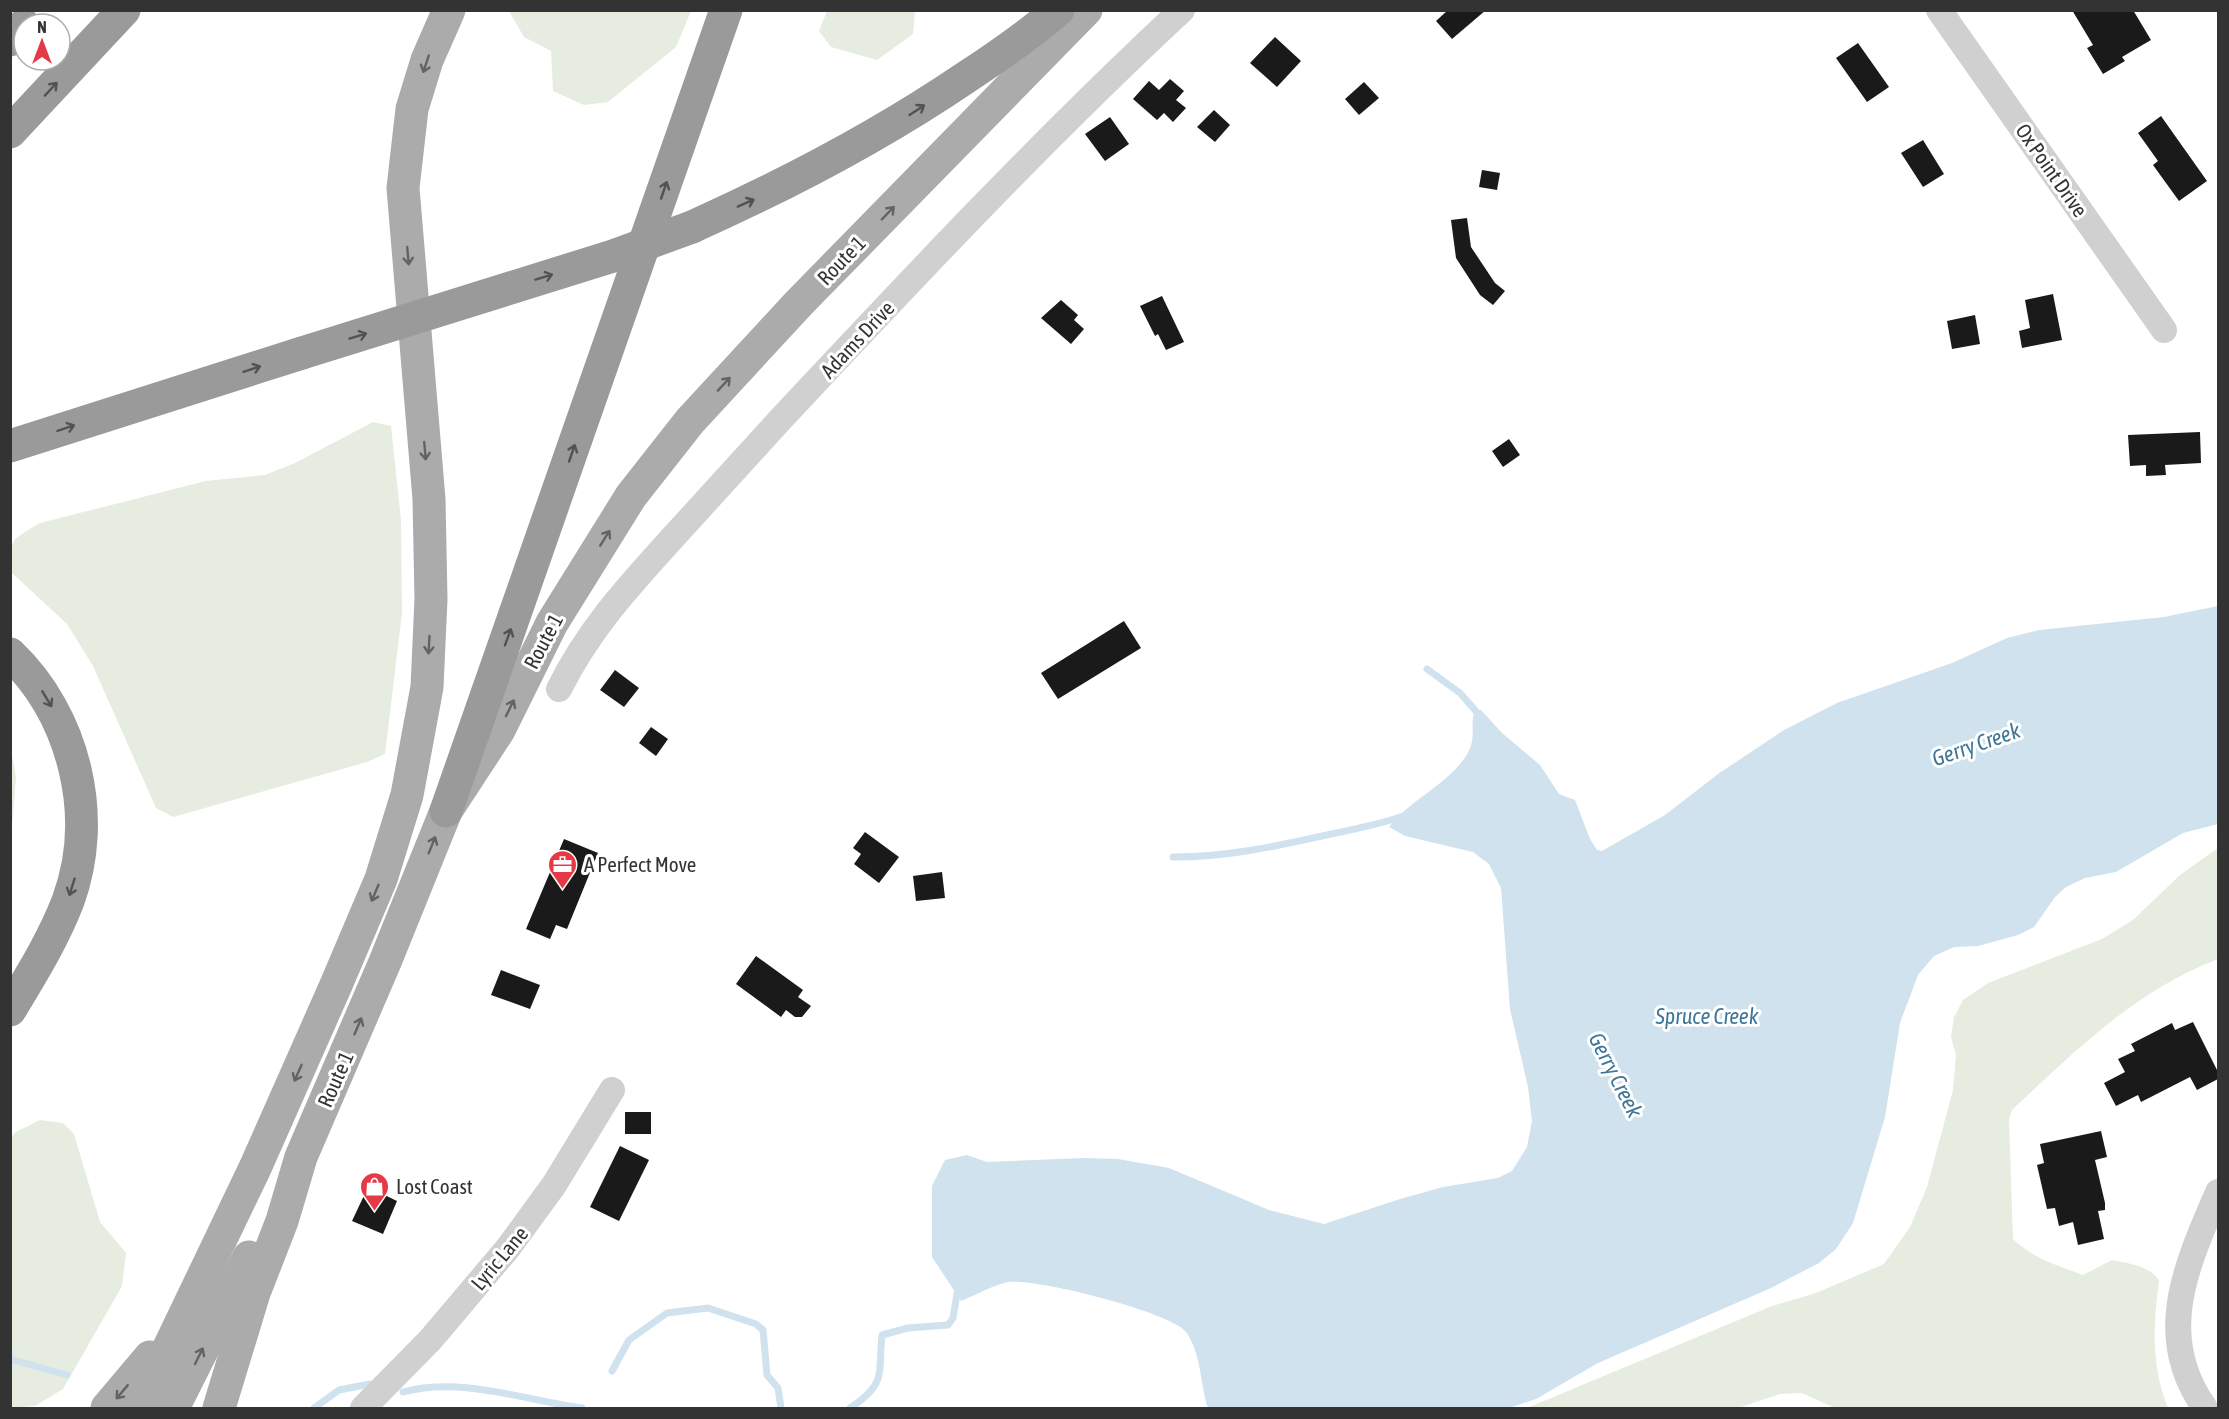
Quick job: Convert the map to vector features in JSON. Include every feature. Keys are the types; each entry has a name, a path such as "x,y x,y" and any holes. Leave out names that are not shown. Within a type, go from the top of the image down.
{"highway":[{"path":"10,132 124,10"},
{"path":"446,811 726,10"},
{"path":"10,446 613,256 692,227 809,173 915,112 995,58 1058,10"},
{"path":"10,654 27,669 60,722 76,769 81,824 75,876 68,901 37,966 10,1010"}],"main road":[{"name":"Route 1","path":"203,1275 278,1119 341,975 381,879 407,795 427,687 431,599 429,499 403,188 412,109 427,60 449,10"},
{"name":"Route 1","path":"219,1408 247,1313 282,1221 301,1156 385,962 446,811 499,730 552,623 631,496 682,430 800,303 1086,10"},
{"path":"173,1408 301,1156"},
{"path":"107,1408 151,1356 203,1275"},
{"path":"140,1408 203,1275"}],"street":[{"name":"Adams Drive","path":"559,689 580,650 611,605 758,444 878,316 1109,78 1182,10"},
{"name":"Ox Point Drive","path":"1938,10 2164,330"},
{"name":"Lyric Lane","path":"363,1408 431,1339 508,1248 554,1185 612,1090"},
{"path":"2205,1408 2190,1385 2184,1370 2178,1322 2186,1270 2218,1192"}],"shaded area":[{"path":"509,11 691,11 676,47 608,102 584,105 553,91 551,51 524,37"},
{"path":"827,11 915,11 913,34 877,60 831,47 819,31"},
{"path":"373,422 391,426 401,520 402,613 385,754 367,762 173,817 156,808 93,666 67,624 11,572 11,553 14,541 40,523 206,481 265,475 295,463"},
{"path":"11,749 16,777 11,840"},
{"path":"2218,848 2218,959 2160,987 2108,1024 2012,1110 2009,1120 2013,1239 2038,1257 2083,1275 2112,1260 2138,1266 2156,1276 2159,1281 2155,1314 2156,1361 2162,1392 2168,1408 1835,1408 1802,1393 1780,1394 1738,1408 1527,1408 1772,1306 1816,1293 1884,1264 1910,1227 1927,1187 1953,1090 1956,1055 1951,1037 1954,1017 1963,1000 1988,983 2102,939 2133,920 2180,875"},
{"path":"40,1120 63,1123 74,1134 100,1222 126,1253 122,1286 63,1389 35,1406 11,1408 11,1139 14,1133"}],"water":[{"name":"Spruce Creek","path":"2218,606 2218,824 2183,833 2116,872 2085,878 2066,887 2055,897 2034,927 2018,935 1978,946 1954,947 1934,956 1918,975 1900,1023 1885,1117 1853,1223 1836,1249 1819,1263 1771,1288 1598,1363 1536,1399 1509,1408 1208,1408 1192,1342 1187,1333 1176,1325 1157,1316 1102,1298 1023,1282 1002,1283 961,1301 932,1257 932,1186 945,1160 967,1155 987,1162 1118,1159 1169,1168 1269,1210 1324,1224 1400,1199 1443,1187 1498,1178 1512,1171 1527,1147 1532,1121 1528,1087 1510,1009 1501,888 1489,864 1473,852 1405,836 1389,827 1408,808 1449,775 1466,756 1472,743 1475,711 1481,710 1502,733 1540,765 1559,794 1575,800 1590,839 1597,850 1602,851 1665,815 1718,774 1784,730 1837,703 1952,663 2007,638 2039,630 2164,617"}],"building":[{"path":"1448,10 1486,10 1452,39 1436,21"},
{"path":"2072,10 2133,10 2151,40 2122,57 2125,61 2103,74 2087,48 2093,45"},
{"path":"1275,37 1301,61 1277,87 1250,63"},
{"path":"1858,43 1889,87 1867,102 1836,58"},
{"path":"1170,79 1184,91 1176,100 1186,108 1173,122 1164,113 1157,120 1133,99 1149,81 1159,90"},
{"path":"1364,82 1379,98 1359,115 1345,99"},
{"path":"1214,110 1230,125 1215,142 1197,127"},
{"path":"2161,116 2207,181 2179,201 2153,165 2158,161 2138,133"},
{"path":"1110,117 1129,144 1105,161 1085,134"},
{"path":"1923,140 1944,174 1923,187 1901,153"},
{"path":"1482,170 1500,173 1497,190 1479,187"},
{"path":"1467,218 1471,247 1495,283 1505,291 1493,305 1480,295 1456,258 1451,220"},
{"path":"2053,294 2062,340 2022,348 2019,331 2030,328 2025,300"},
{"path":"1162,296 1184,342 1166,350 1158,334 1155,336 1140,306"},
{"path":"1061,300 1078,315 1074,320 1084,329 1071,344 1041,318"},
{"path":"1975,315 1980,344 1952,349 1947,321"},
{"path":"2200,432 2201,463 2165,465 2166,475 2146,476 2146,465 2130,466 2128,435"},
{"path":"1509,439 1520,455 1503,467 1492,451"},
{"path":"1124,621 1141,648 1058,699 1041,673"},
{"path":"615,670 639,688 624,707 600,690"},
{"path":"651,727 668,739 656,756 639,743"},
{"path":"865,832 899,857 879,883 854,864 861,854 853,848"},
{"name":"A Perfect Move","path":"564,839 598,853 567,929 556,925 550,939 526,929"},
{"path":"942,872 945,898 916,901 913,876"},
{"path":"756,956 803,990 798,997 811,1006 802,1017 795,1017 786,1010 781,1017 736,984"},
{"path":"501,970 540,985 530,1009 491,995"},
{"path":"2193,1022 2218,1072 2218,1079 2197,1090 2190,1077 2141,1102 2138,1095 2116,1106 2104,1083 2125,1072 2118,1059 2135,1051 2131,1044 2172,1023 2175,1030"},
{"path":"625,1112 651,1112 651,1134 625,1134"},
{"path":"2101,1131 2107,1157 2095,1160 2105,1203 2105,1210 2098,1211 2104,1239 2078,1245 2073,1222 2059,1226 2055,1208 2047,1209 2037,1165 2044,1163 2040,1144"},
{"path":"620,1146 649,1160 619,1221 590,1207"},
{"name":"Lost Coast","path":"368,1187 397,1201 383,1234 352,1221"}],"waterway":[{"path":"1427,669 1460,693 1481,717"},
{"path":"1173,857 1256,850 1362,828 1403,816"},
{"name":"Gerry Creek","path":"850,1408 862,1400 875,1385 880,1369 882,1335 908,1328 948,1325 953,1318 957,1294"},
{"name":"Gerry Creek","path":"612,1371 629,1340 667,1313 708,1308 756,1324 763,1330 767,1375 778,1388 781,1408"},
{"name":"Gerry Creek","path":"10,1359 67,1375"},
{"name":"Gerry Creek","path":"314,1408 339,1390 370,1384"},
{"name":"Gerry Creek","path":"403,1392 425,1388 470,1388 582,1408"}],"place":[{"name":"A Perfect Move","path":"563,890"},
{"name":"Lost Coast","path":"375,1212"}]}
